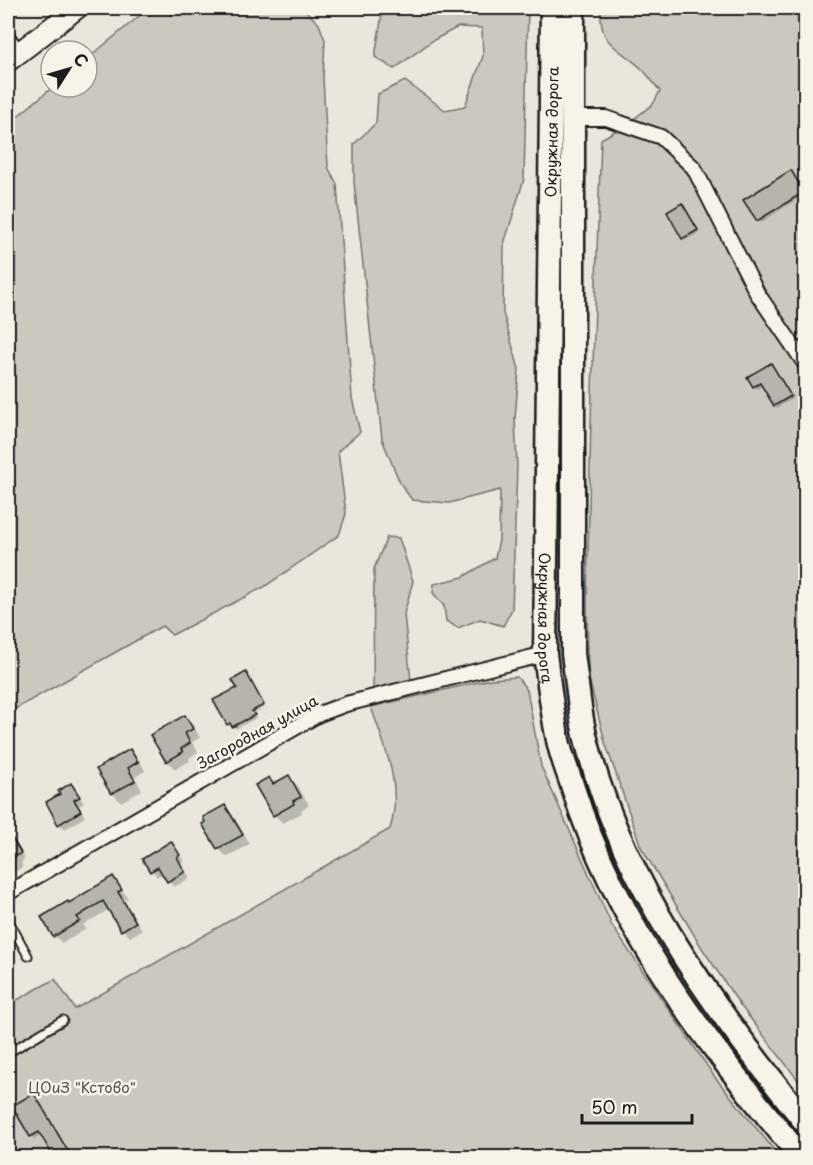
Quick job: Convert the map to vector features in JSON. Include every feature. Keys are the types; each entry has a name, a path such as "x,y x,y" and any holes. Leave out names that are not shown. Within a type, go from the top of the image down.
{"main road":[{"path":"14,56 76,8"},
{"name":"Окружная дорога","path":"552,8 545,654 558,741 585,827 628,919 681,1004 748,1093 802,1158"},
{"name":"Окружная дорога","path":"573,8 573,654 585,735 610,815 651,904 699,982 806,1123"}],"street":[{"path":"573,118 606,118 661,137 694,168 757,293 806,365"},
{"name":"Загородная улица","path":"8,893 298,725 333,708 545,654"}],"lane":[{"path":"8,32 14,56"},
{"path":"8,920 28,956"},
{"path":"8,1053 63,1020"}],"green space":[{"path":"149,8 303,8 319,24 325,40 323,78 328,167 337,184 352,398 360,432 338,451 346,514 339,535 264,587 172,635 162,626 8,713 8,135 13,120 39,99 99,99 99,49"},
{"path":"383,8 528,8 524,179 504,244 503,313 519,369 515,419 517,466 512,609 503,626 480,619 458,628 446,621 444,606 433,593 434,584 463,577 495,558 499,540 500,490 449,503 412,500 400,483 382,439 354,182 354,144 376,123 378,94 405,81 445,110 465,106 483,56 482,28 458,27 432,41 394,69 375,57"},
{"path":"601,8 805,8 805,1089 740,1005 702,948 641,847 605,742 588,675 587,595 591,419 601,139 626,125 653,104 660,91 642,69 607,38 601,21"},
{"path":"387,537 399,538 413,581 404,614 411,681 373,689 374,569"},
{"name":"ЦОиЗ \"Кстово\"","path":"517,677 527,690 541,766 612,926 714,1076 780,1157 8,1157 8,1005 55,979 75,1009 390,829 394,798 391,767 371,707 491,679"}],"building":[{"path":"791,170 804,192 757,221 743,200"},
{"path":"682,203 698,230 682,239 667,212"},
{"path":"771,363 791,396 774,406 760,383 753,387 747,377"},
{"path":"246,672 264,705 252,711 255,715 232,727 230,723 227,725 213,700 237,688 232,680"},
{"path":"185,715 193,729 185,733 190,743 181,749 183,752 166,762 150,735"},
{"path":"130,749 138,762 128,768 135,781 111,794 96,769"},
{"path":"289,775 301,797 293,801 294,804 273,816 255,785 269,777 273,784"},
{"path":"71,783 80,797 74,800 81,811 58,825 46,802 60,794 58,791"},
{"path":"225,805 243,835 217,849 202,824 205,822 203,817"},
{"path":"8,831 21,853 8,861"},
{"path":"171,841 180,855 177,857 185,872 167,882 158,867 150,872 142,859"},
{"path":"113,876 122,890 118,892 136,922 121,931 103,901 77,917 80,921 53,937 41,917"},
{"path":"34,1093 72,1158 54,1158 39,1132 30,1137 12,1106"}]}
